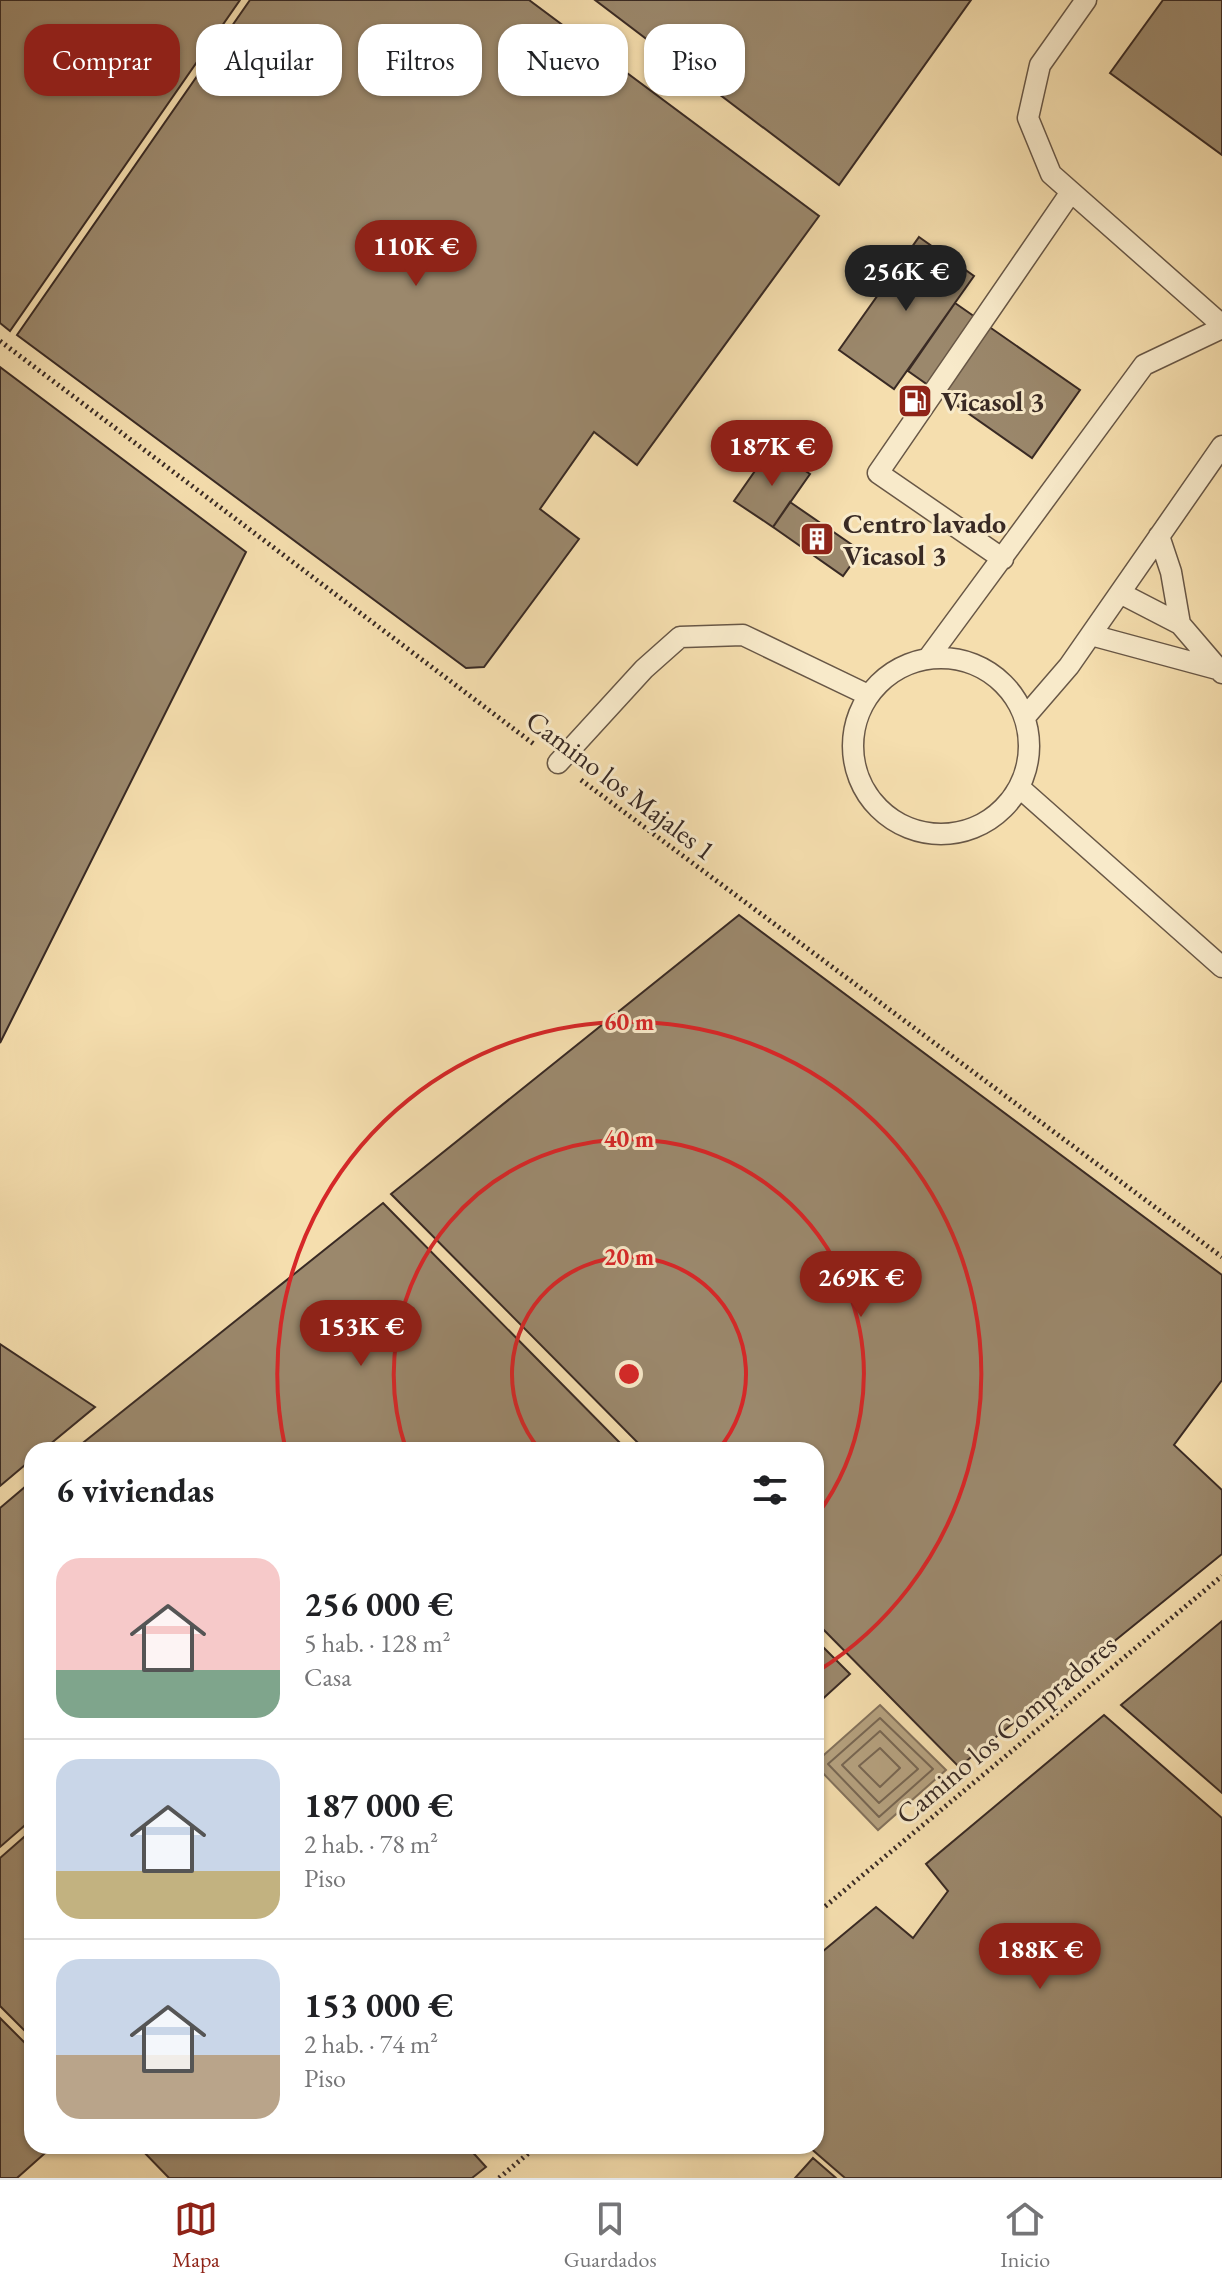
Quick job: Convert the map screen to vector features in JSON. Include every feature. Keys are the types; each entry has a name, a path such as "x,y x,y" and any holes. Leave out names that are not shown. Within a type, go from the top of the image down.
{"lane":[{"path":"929,657 1144,365 1222,326 1051,174 1028,118 1040,65 1086,0"},
{"path":"1003,559 878,473 1071,192"},
{"path":"1025,717 1069,666 1222,446"},
{"path":"1159,536 1171,572 1180,624"},
{"path":"1120,593 1180,624 1219,671"},
{"path":"558,763 644,669 680,637 743,635 868,695"},
{"path":"1091,635 1219,671"},
{"path":"929,657 953,658 977,664 997,678 1014,695 1025,717 1030,741 1028,766 1020,788 1006,806 989,820 969,830 948,834 926,833 904,827 885,815 870,799 859,780 853,758 853,736 858,715 868,695 885,677 905,664 929,657"},
{"path":"1020,788 1222,967"}],"path":[{"name":"Camino los Majales 1","path":"0,341 558,763 1222,1257"},
{"name":"Camino los Compradores","path":"824,1907 1222,1576"},
{"path":"499,2178 528,2154"}],"water":[{"path":"880,1705 946,1770 878,1830 824,1774 824,1755"}],"building":[{"path":"0,0 240,0 223,24 196,24 196,63 180,86 180,24 24,24 24,96 173,96 10,331 0,323"},
{"path":"250,0 529,0 561,24 498,24 498,96 628,96 628,74 644,86 644,96 658,96 819,216 637,465 594,432 540,509 579,539 484,667 466,668 17,335 196,78 196,96 342,96 342,24 233,24"},
{"path":"595,0 971,0 839,185 722,96 745,96 745,24 644,24 644,37"},
{"path":"1163,0 1222,0 1222,155 1110,73"},
{"path":"919,237 974,276 894,389 839,350"},
{"path":"955,303 1080,390 1032,458 908,371"},
{"path":"0,367 246,552 0,1043"},
{"path":"771,448 810,474 773,527 734,501"},
{"name":"Centro lavado Vicasol 3","path":"790,502 861,551 843,576 773,527"},
{"path":"739,915 1222,1275 1222,1380 1174,1445 1222,1490 1222,1554 959,1767 824,1630 824,1442 637,1442 391,1194"},
{"path":"383,1203 619,1442 84,1442"},
{"path":"0,1344 95,1407 53,1442 24,1442 24,1466 0,1486"},
{"path":"24,1488 24,1826 0,1847 0,1508"},
{"path":"1222,1621 1222,1793 1121,1705"},
{"path":"824,1648 850,1674 824,1698"},
{"path":"1104,1715 1222,1818 1222,2178 845,2178 817,2154 824,2154 824,1950 876,1907 913,1938 948,1891 926,1864"},
{"path":"24,1837 24,2030 0,2006 0,1858"},
{"path":"0,2018 24,2042 24,2154 44,2154 17,2178 0,2178"},
{"path":"146,2154 474,2154 486,2167 472,2178 169,2178"},
{"path":"813,2158 836,2178 795,2178"}],"place":[{"name":"Vicasol 3","path":"915,401"},
{"name":"Centro lavado Vicasol 3","path":"817,539"}]}
